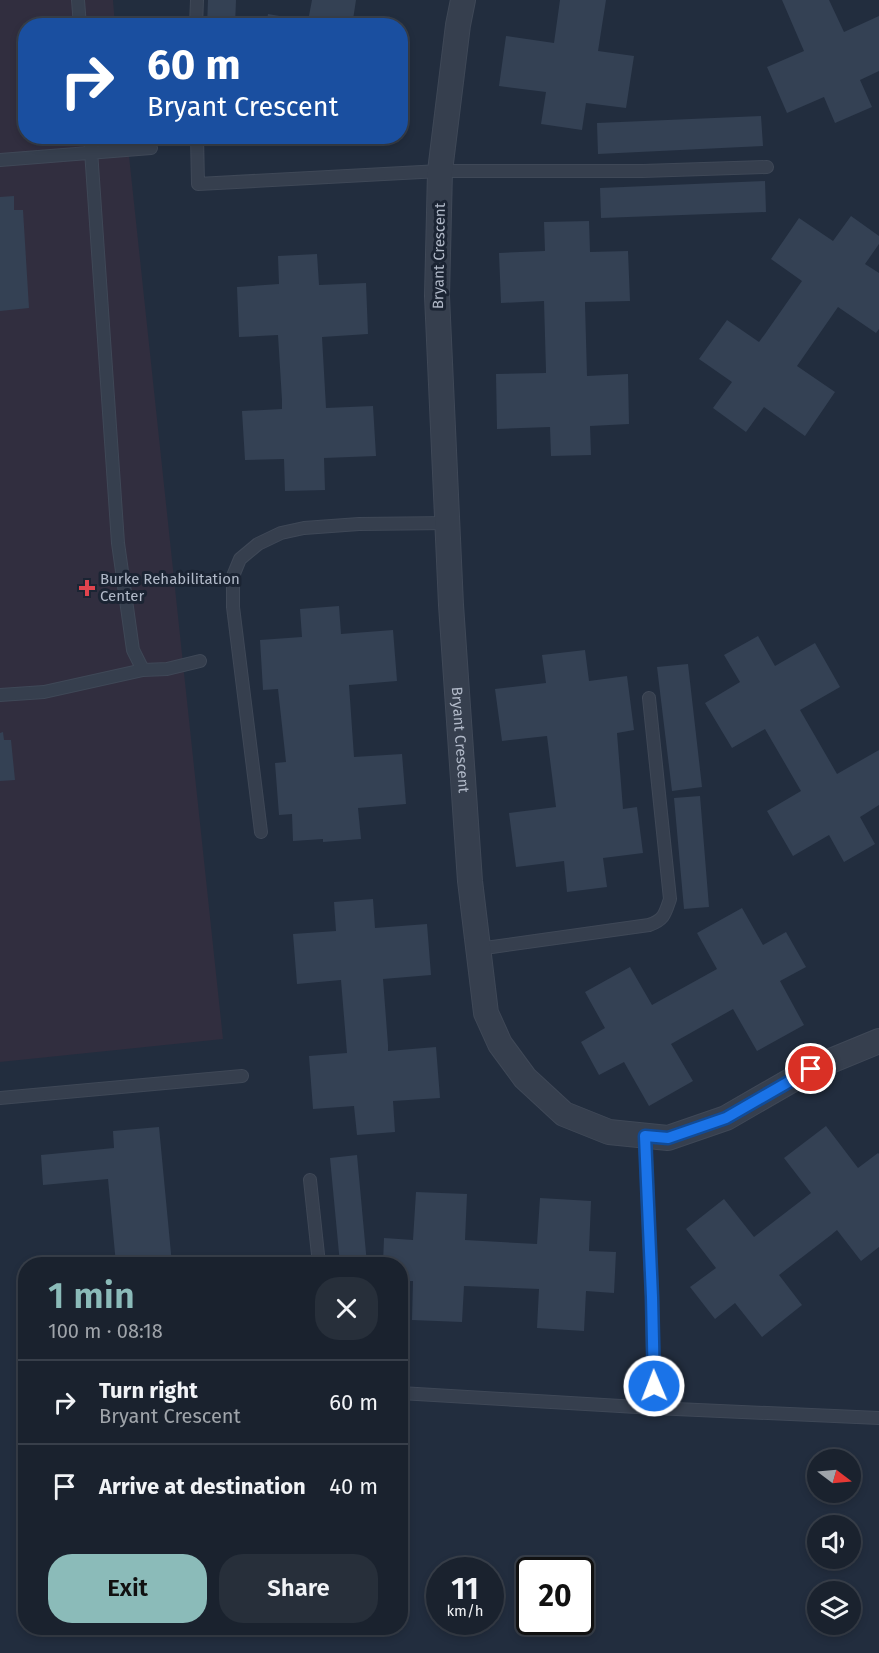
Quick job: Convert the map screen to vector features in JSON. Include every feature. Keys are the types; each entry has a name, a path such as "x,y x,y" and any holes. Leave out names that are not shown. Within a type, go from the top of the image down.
{"street":[{"name":"Bryant Crescent","path":"463,0 441,171 438,296 451,605 470,881 486,1012 500,1044 525,1078 564,1114 609,1132 668,1138 726,1118 811,1069 879,1041"}],"lane":[{"path":"78,0 79,18"},
{"path":"196,18 197,0"},
{"path":"91,144 118,543 133,650 143,670"},
{"path":"197,144 198,184 441,171 643,171 767,167"},
{"path":"0,160 151,148"},
{"path":"261,832 233,607 233,576 240,559 258,544 281,533 303,528 359,524 448,523"},
{"path":"0,695 44,692 143,670 167,669 200,661"},
{"path":"478,949 659,922 670,899 649,698"},
{"path":"0,1098 242,1076"},
{"path":"645,1136 654,1408"},
{"path":"310,1180 319,1257"},
{"path":"408,1393 879,1418"}],"shaded area":[{"name":"Burke Rehabilitation Center","path":"0,0 113,0 114,18 18,18 18,144 128,144 223,1039 0,1062"}],"building":[{"path":"208,0 236,0 235,18 207,18"},
{"path":"312,0 356,0 353,18 309,18"},
{"path":"560,0 606,0 598,51 634,56 626,108 586,103 582,130 541,124 546,92 499,86 506,36 554,43"},
{"path":"782,0 829,0 844,32 879,16 879,71 860,80 872,107 835,123 824,97 787,113 767,67 804,51"},
{"path":"268,14 291,18 267,18"},
{"path":"761,116 763,146 598,154 597,123"},
{"path":"765,181 766,212 601,218 600,188"},
{"path":"14,196 14,210 23,210 29,308 0,311 0,197"},
{"path":"851,216 879,236 879,244 865,264 879,273 879,329 876,333 838,307 797,366 835,392 805,436 764,407 746,432 713,408 732,382 699,359 727,320 759,342 765,334 802,281 771,259 799,218 833,241"},
{"path":"589,221 590,252 628,251 630,301 585,302 585,304 587,376 628,374 629,424 590,426 591,455 551,456 550,427 497,429 496,374 546,373 544,301 501,303 499,253 545,251 544,222"},
{"path":"317,254 319,285 366,283 368,334 322,337 326,408 373,406 376,456 324,458 325,490 285,491 284,459 245,460 242,411 282,409 282,400 278,335 239,337 237,287 279,284 278,256"},
{"path":"339,606 341,634 393,630 397,681 349,685 354,757 402,754 406,804 358,808 361,839 323,842 323,839 293,841 292,814 279,815 275,763 286,762 278,689 263,690 260,640 302,637 300,609"},
{"path":"758,636 775,666 815,643 840,687 800,710 837,774 879,750 879,805 860,817 875,844 844,862 829,835 793,856 767,811 801,791 765,729 732,748 705,703 740,682 724,655"},
{"path":"585,650 589,681 627,676 634,730 617,733 623,809 637,807 643,853 603,858 607,887 567,892 564,861 516,867 509,813 556,807 547,736 502,741 495,689 546,683 542,655"},
{"path":"688,664 702,787 672,791 657,667"},
{"path":"3,732 4,740 11,740 15,780 0,781 0,733"},
{"path":"700,796 709,907 684,909 674,798"},
{"path":"373,899 375,928 427,924 431,975 383,979 388,1051 436,1047 440,1098 393,1101 395,1132 357,1135 354,1106 313,1109 309,1056 347,1053 341,980 297,984 293,934 336,931 334,902"},
{"path":"742,908 763,945 786,932 806,967 780,981 804,1025 757,1051 733,1009 671,1044 693,1081 649,1106 624,1062 599,1075 581,1042 605,1028 585,992 630,967 652,1005 717,969 697,933"},
{"path":"826,1126 858,1168 879,1154 879,1247 861,1261 837,1230 779,1275 802,1305 762,1337 735,1303 715,1319 690,1287 716,1268 686,1229 724,1199 754,1237 811,1193 784,1158"},
{"path":"159,1127 171,1257 115,1257 108,1179 43,1185 41,1155 114,1148 113,1131"},
{"path":"357,1155 366,1257 339,1257 330,1158"},
{"path":"416,1192 467,1194 465,1240 537,1244 540,1198 591,1201 589,1251 616,1252 614,1293 586,1291 584,1331 537,1328 539,1289 464,1286 462,1322 412,1320 413,1281 408,1281 408,1257 383,1257 384,1238 413,1240"}],"place":[{"name":"Burke Rehabilitation Center","path":"87,588"}],"route":[{"path":"654,1386 645,1136 668,1138 726,1118 811,1069"}]}
